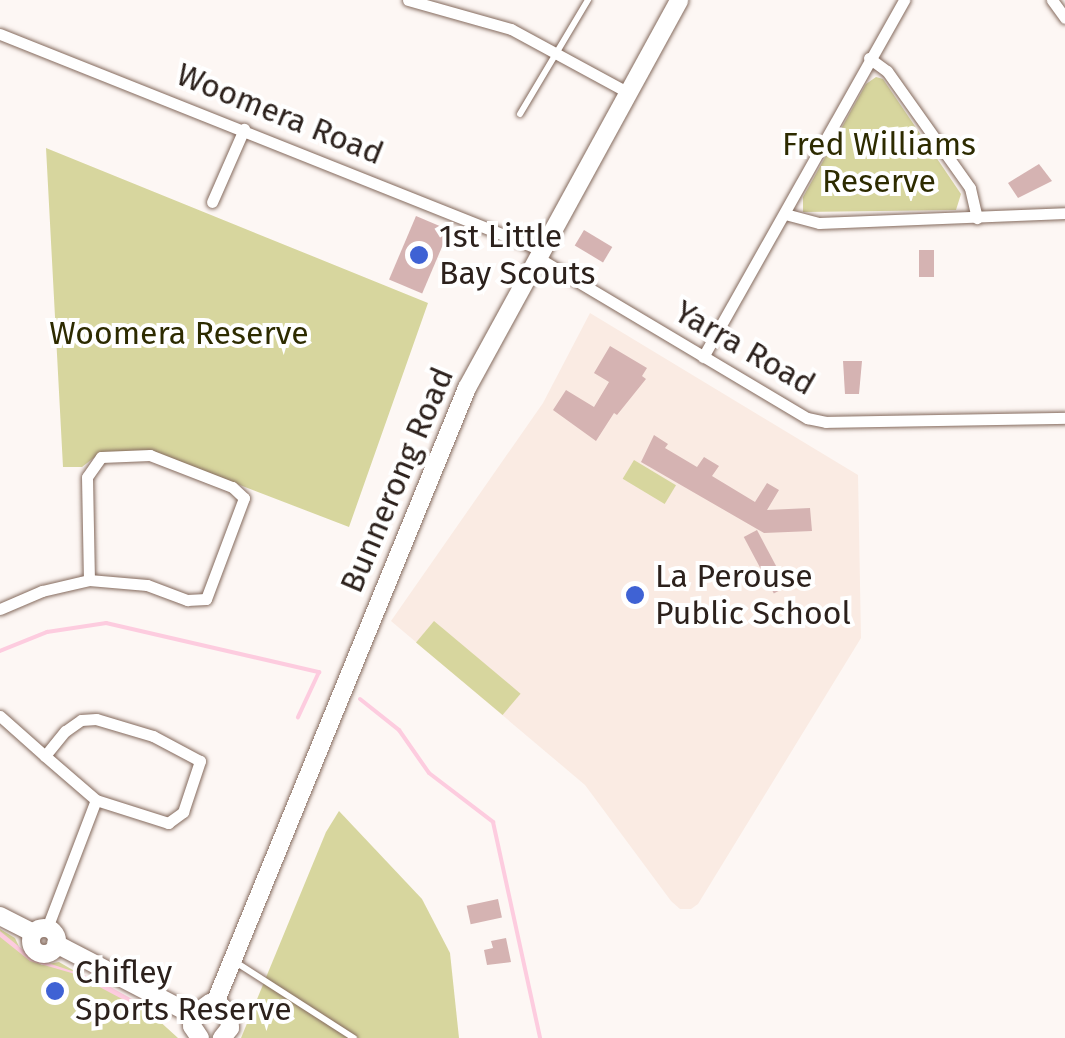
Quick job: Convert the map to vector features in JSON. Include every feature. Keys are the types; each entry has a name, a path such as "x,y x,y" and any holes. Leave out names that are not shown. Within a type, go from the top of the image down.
{"main road":[{"name":"Bunnerong Road","path":"215,1004 236,963 436,458 537,252 679,0"},
{"path":"0,916 45,935 193,1015"},
{"path":"193,1015 204,1004 215,1004 229,1015 230,1028 222,1038"},
{"path":"193,1015 197,1037"}],"street":[{"path":"408,0 511,29 625,91"},
{"path":"703,357 904,0"},
{"path":"1052,0 1065,18"},
{"name":"Woomera Road","path":"0,34 244,129 537,252"},
{"path":"869,58 887,71 970,188 977,218"},
{"path":"212,202 244,129"},
{"path":"785,214 819,223 1065,213"},
{"name":"Yarra Road","path":"537,252 808,418 826,422 1065,418"},
{"path":"0,609 42,591 89,580 148,585 186,600 206,599 244,498 232,487 150,455 101,457 87,477 89,580"},
{"path":"0,716 45,756 96,800 168,823 182,812 200,761 153,736 96,719 82,720 65,731 45,756"},
{"path":"45,935 96,800"}],"lane":[{"path":"520,114 588,0"},
{"path":"236,963 354,1038"}],"shaded area":[{"name":"La Perouse Public School","path":"590,313 858,475 861,638 698,904 691,909 680,909 671,901 585,785 391,621 543,403"},
{"path":"0,931 33,958 96,979 143,1005 141,1009 75,974 30,961 0,937"}],"green space":[{"name":"Fred Williams Reserve","path":"876,77 883,79 961,194 956,210 803,212 803,197 866,84"},
{"name":"Woomera Reserve","path":"46,148 428,303 349,527 159,454 100,453 82,467 63,467"},
{"path":"634,460 676,485 665,504 623,479"},
{"path":"434,621 521,694 503,715 416,642"},
{"path":"339,811 422,899 450,953 459,1038 241,1038 326,832"},
{"name":"Chifley Sports Reserve","path":"0,929 15,938 21,951 42,965 59,962 156,1018 178,1038 0,1038"}],"building":[{"path":"1039,164 1052,181 1018,198 1008,183"},
{"name":"1st Little Bay Scouts","path":"416,216 449,230 422,294 389,280"},
{"path":"584,230 612,247 603,262 575,245"},
{"path":"919,250 934,250 934,277 919,277"},
{"path":"610,346 647,368 642,376 646,379 617,415 614,413 596,441 553,410 566,390 594,407 609,382 594,373"},
{"path":"843,361 862,361 859,394 845,394"},
{"path":"654,435 668,444 665,448 697,467 704,457 719,466 712,476 755,502 767,483 779,490 767,510 810,508 812,531 764,533 641,462"},
{"path":"757,530 787,587 774,594 744,537"},
{"path":"498,899 502,918 471,924 467,906"},
{"path":"506,938 511,962 487,965 484,950 493,948 491,941"}],"waterway":[{"path":"0,651 47,632 106,623 319,672 298,717"},
{"path":"360,699 399,730 429,773 493,822 540,1038"}],"place":[{"name":"1st Little Bay Scouts","path":"419,255"},
{"name":"La Perouse Public School","path":"635,595"},
{"name":"Chifley Sports Reserve","path":"55,991"}]}
